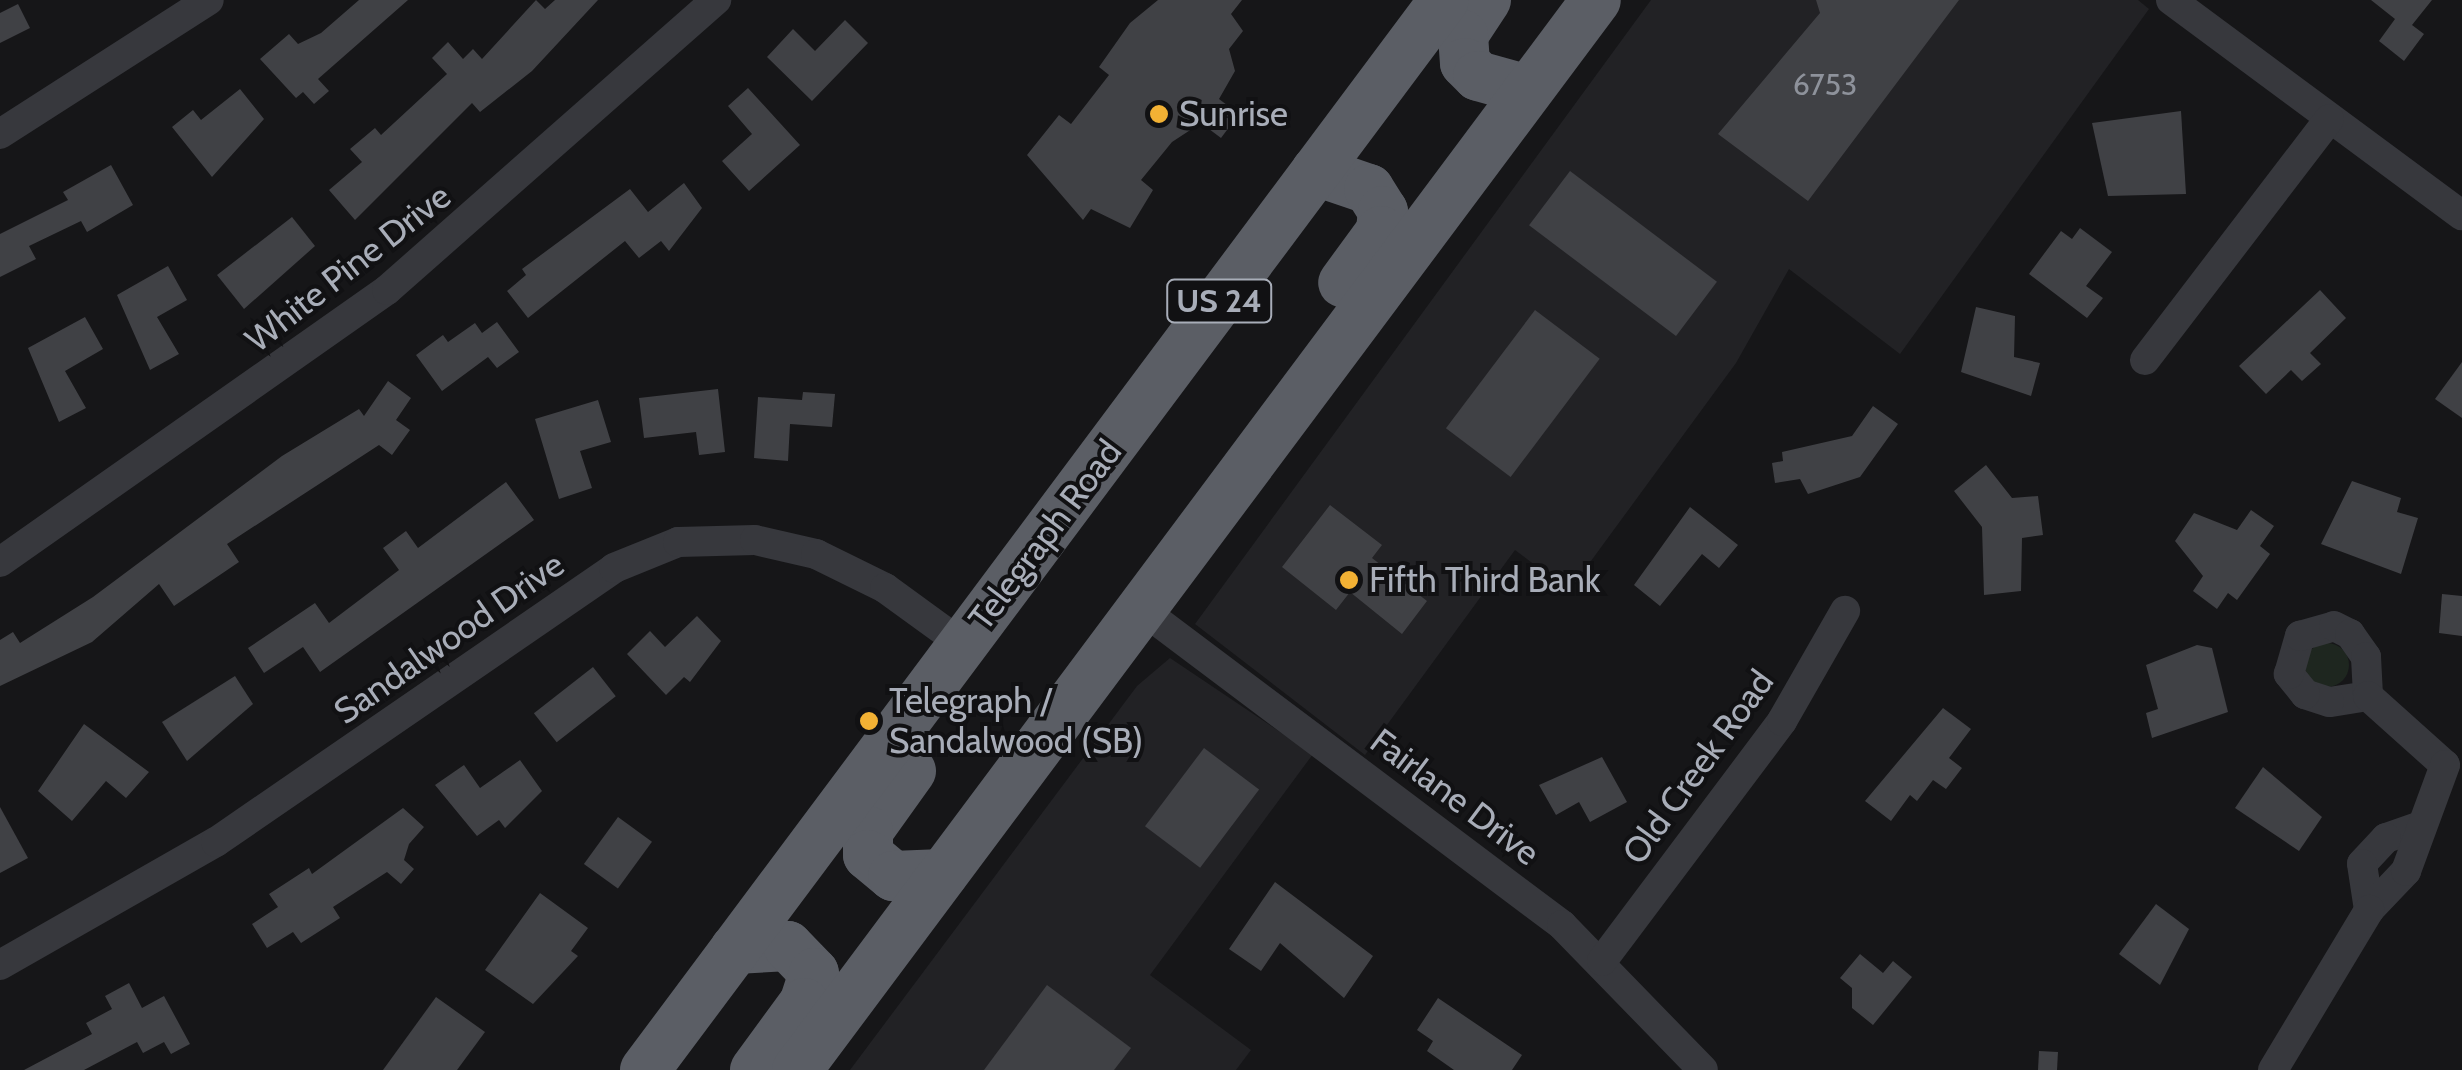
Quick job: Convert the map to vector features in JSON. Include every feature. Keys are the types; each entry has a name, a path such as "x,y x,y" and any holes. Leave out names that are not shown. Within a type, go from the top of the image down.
{"highway":[{"name":"Telegraph Road","path":"645,1070 1444,0"},
{"path":"1486,0 1463,34 1465,63 1478,76 1528,90"},
{"path":"797,1070 1596,0"},
{"path":"1216,508 1224,442 1380,231 1382,211 1369,189 1316,171"},
{"path":"943,874 893,876 866,845 967,694 962,644"},
{"path":"735,949 788,946 814,973 804,1003 754,1070"}],"street":[{"path":"0,134 209,0"},
{"name":"White Pine Drive","path":"0,562 386,290 716,0"},
{"path":"2171,0 2462,215"},
{"path":"2145,360 2329,119"},
{"name":"Sandalwood Drive","path":"0,965 233,832 598,579 678,542 754,540 816,554 885,588 962,644"},
{"name":"Fairlane Drive","path":"1140,608 1602,960 1703,1070"},
{"name":"Old Creek Road","path":"1602,960 1782,721 1845,611"},
{"path":"2273,1070 2369,910 2362,864 2386,838 2418,828 2453,764 2368,696"}],"shaded area":[{"path":"1651,0 2138,0 2149,9 1900,354 1789,269 1736,363 1569,591 1515,550 1365,755 1195,624"},
{"path":"2327,643 2343,649 2349,665 2343,681 2327,687 2311,681 2305,665 2311,649"},
{"path":"1170,658 1313,754 1150,975 1251,1050 1236,1070 850,1070 1137,686"}],"building":[{"path":"359,0 408,0 318,79 329,91 314,104 303,92 296,98 260,59 289,34 298,44 321,33"},
{"path":"536,0 545,9 555,0 598,0 532,71 480,112 472,103 355,220 329,190 362,162 350,149 375,128 381,135 447,74 432,58 448,42 463,59 473,49 482,59"},
{"name":"Sunrise","path":"1158,0 1242,0 1231,14 1243,31 1229,49 1235,71 1219,99 1239,114 1221,138 1201,123 1172,142 1141,180 1153,190 1130,228 1091,209 1083,220 1027,155 1059,115 1071,124 1109,75 1099,67 1130,23"},
{"path":"1816,0 1959,0 1808,201 1718,134 1820,13"},
{"path":"2371,0 2432,0 2412,25 2424,34 2404,61 2379,41 2395,19"},
{"path":"18,4 30,28 0,43 0,13"},
{"path":"845,20 868,43 812,101 767,57 793,29 815,51"},
{"path":"748,88 800,145 749,191 722,161 752,134 728,106"},
{"path":"240,89 264,119 212,177 172,127 193,110 201,120"},
{"path":"2181,111 2186,194 2108,196 2092,123"},
{"path":"111,165 133,205 87,232 81,221 29,246 36,259 0,277 0,234 68,200 63,192"},
{"path":"1570,171 1717,282 1676,336 1529,225"},
{"path":"684,183 702,208 669,251 661,241 639,258 625,241 528,318 507,291 526,275 522,269 630,189 648,212"},
{"path":"292,217 315,246 244,309 217,275"},
{"path":"2080,228 2112,252 2086,286 2103,298 2087,318 2029,274 2061,231 2072,239"},
{"path":"168,266 187,300 157,317 179,354 150,370 117,295"},
{"path":"2320,290 2346,318 2310,353 2321,364 2302,381 2291,370 2266,394 2239,366"},
{"path":"1976,307 2015,316 2014,357 2040,363 2031,396 1961,372"},
{"path":"1535,310 1600,359 1511,477 1446,428"},
{"path":"85,317 103,349 65,371 86,408 59,422 28,348"},
{"path":"497,322 519,352 497,368 488,357 442,391 416,355 443,335 448,342 475,323 482,333"},
{"path":"2462,362 2462,418 2435,399"},
{"path":"388,381 411,398 396,420 410,430 392,455 379,445 227,544 239,562 174,606 159,584 92,642 0,686 0,640 13,632 20,643 93,597 282,456 359,409 364,416"},
{"path":"718,389 725,452 699,455 696,432 644,438 639,398"},
{"path":"803,392 835,394 832,427 790,424 788,461 754,458 758,397 802,400"},
{"path":"598,400 611,442 580,451 592,488 559,499 535,419"},
{"path":"1873,406 1898,424 1860,477 1808,494 1800,479 1775,483 1772,463 1783,461 1782,452 1852,436"},
{"path":"1986,465 2012,498 2038,496 2043,535 2022,538 2021,591 1984,595 1982,527 1954,491"},
{"path":"2352,481 2401,498 2397,512 2418,518 2401,574 2321,544"},
{"path":"506,482 534,520 320,672 303,647 264,673 248,648 315,603 329,623 399,570 383,548 406,531 418,548"},
{"name":"Fifth Third Bank","path":"1330,505 1382,545 1372,558 1427,601 1402,634 1350,592 1336,610 1282,567"},
{"path":"1690,507 1738,545 1719,568 1702,554 1660,606 1634,585"},
{"path":"2251,510 2274,526 2260,546 2270,554 2237,600 2228,593 2217,609 2193,591 2203,576 2175,541 2194,513 2237,530"},
{"path":"2442,594 2462,596 2462,636 2439,633"},
{"path":"697,616 721,641 690,682 684,677 666,695 627,654 650,631 665,647"},
{"path":"2197,645 2212,648 2228,712 2152,738 2146,713 2158,709 2146,665"},
{"path":"593,667 616,696 557,742 534,713"},
{"path":"235,676 253,704 187,761 162,722"},
{"path":"1943,708 1971,729 1949,758 1962,768 1946,789 1933,780 1917,801 1910,795 1891,821 1865,801"},
{"path":"84,724 149,772 126,798 106,781 72,821 38,791"},
{"path":"1204,748 1259,790 1200,868 1145,826"},
{"path":"1602,757 1627,802 1590,822 1579,802 1556,815 1539,785"},
{"path":"520,760 542,791 505,828 499,820 477,836 435,785 464,765 480,788"},
{"path":"2263,767 2322,817 2299,851 2235,808"},
{"path":"0,807 28,858 0,873"},
{"path":"403,808 424,827 409,844 404,860 414,869 401,884 387,872 333,907 340,918 301,943 293,932 267,948 252,924 278,907 269,894 309,868 312,874"},
{"path":"618,817 652,842 618,889 584,864"},
{"path":"1275,882 1373,956 1344,998 1280,943 1261,971 1229,949"},
{"path":"540,893 588,928 571,951 578,956 533,1004 485,970"},
{"path":"2156,904 2189,929 2160,985 2119,954"},
{"path":"1860,954 1883,973 1893,961 1912,977 1873,1025 1852,1008 1852,988 1840,978"},
{"path":"129,983 142,1008 164,996 190,1044 171,1054 164,1042 143,1053 137,1042 84,1070 24,1070 92,1034 86,1023 112,1009 105,996"},
{"path":"1047,985 1131,1048 1114,1070 984,1070"},
{"path":"436,997 485,1032 457,1070 383,1070"},
{"path":"1438,998 1522,1055 1512,1070 1454,1070 1427,1051 1433,1041 1417,1030"},
{"path":"2039,1051 2058,1052 2057,1070 2038,1070"}],"place":[{"name":"Sunrise","path":"1159,114"},
{"name":"Fifth Third Bank","path":"1349,580"},
{"name":"Telegraph / Sandalwood (SB)","path":"869,721"}]}
